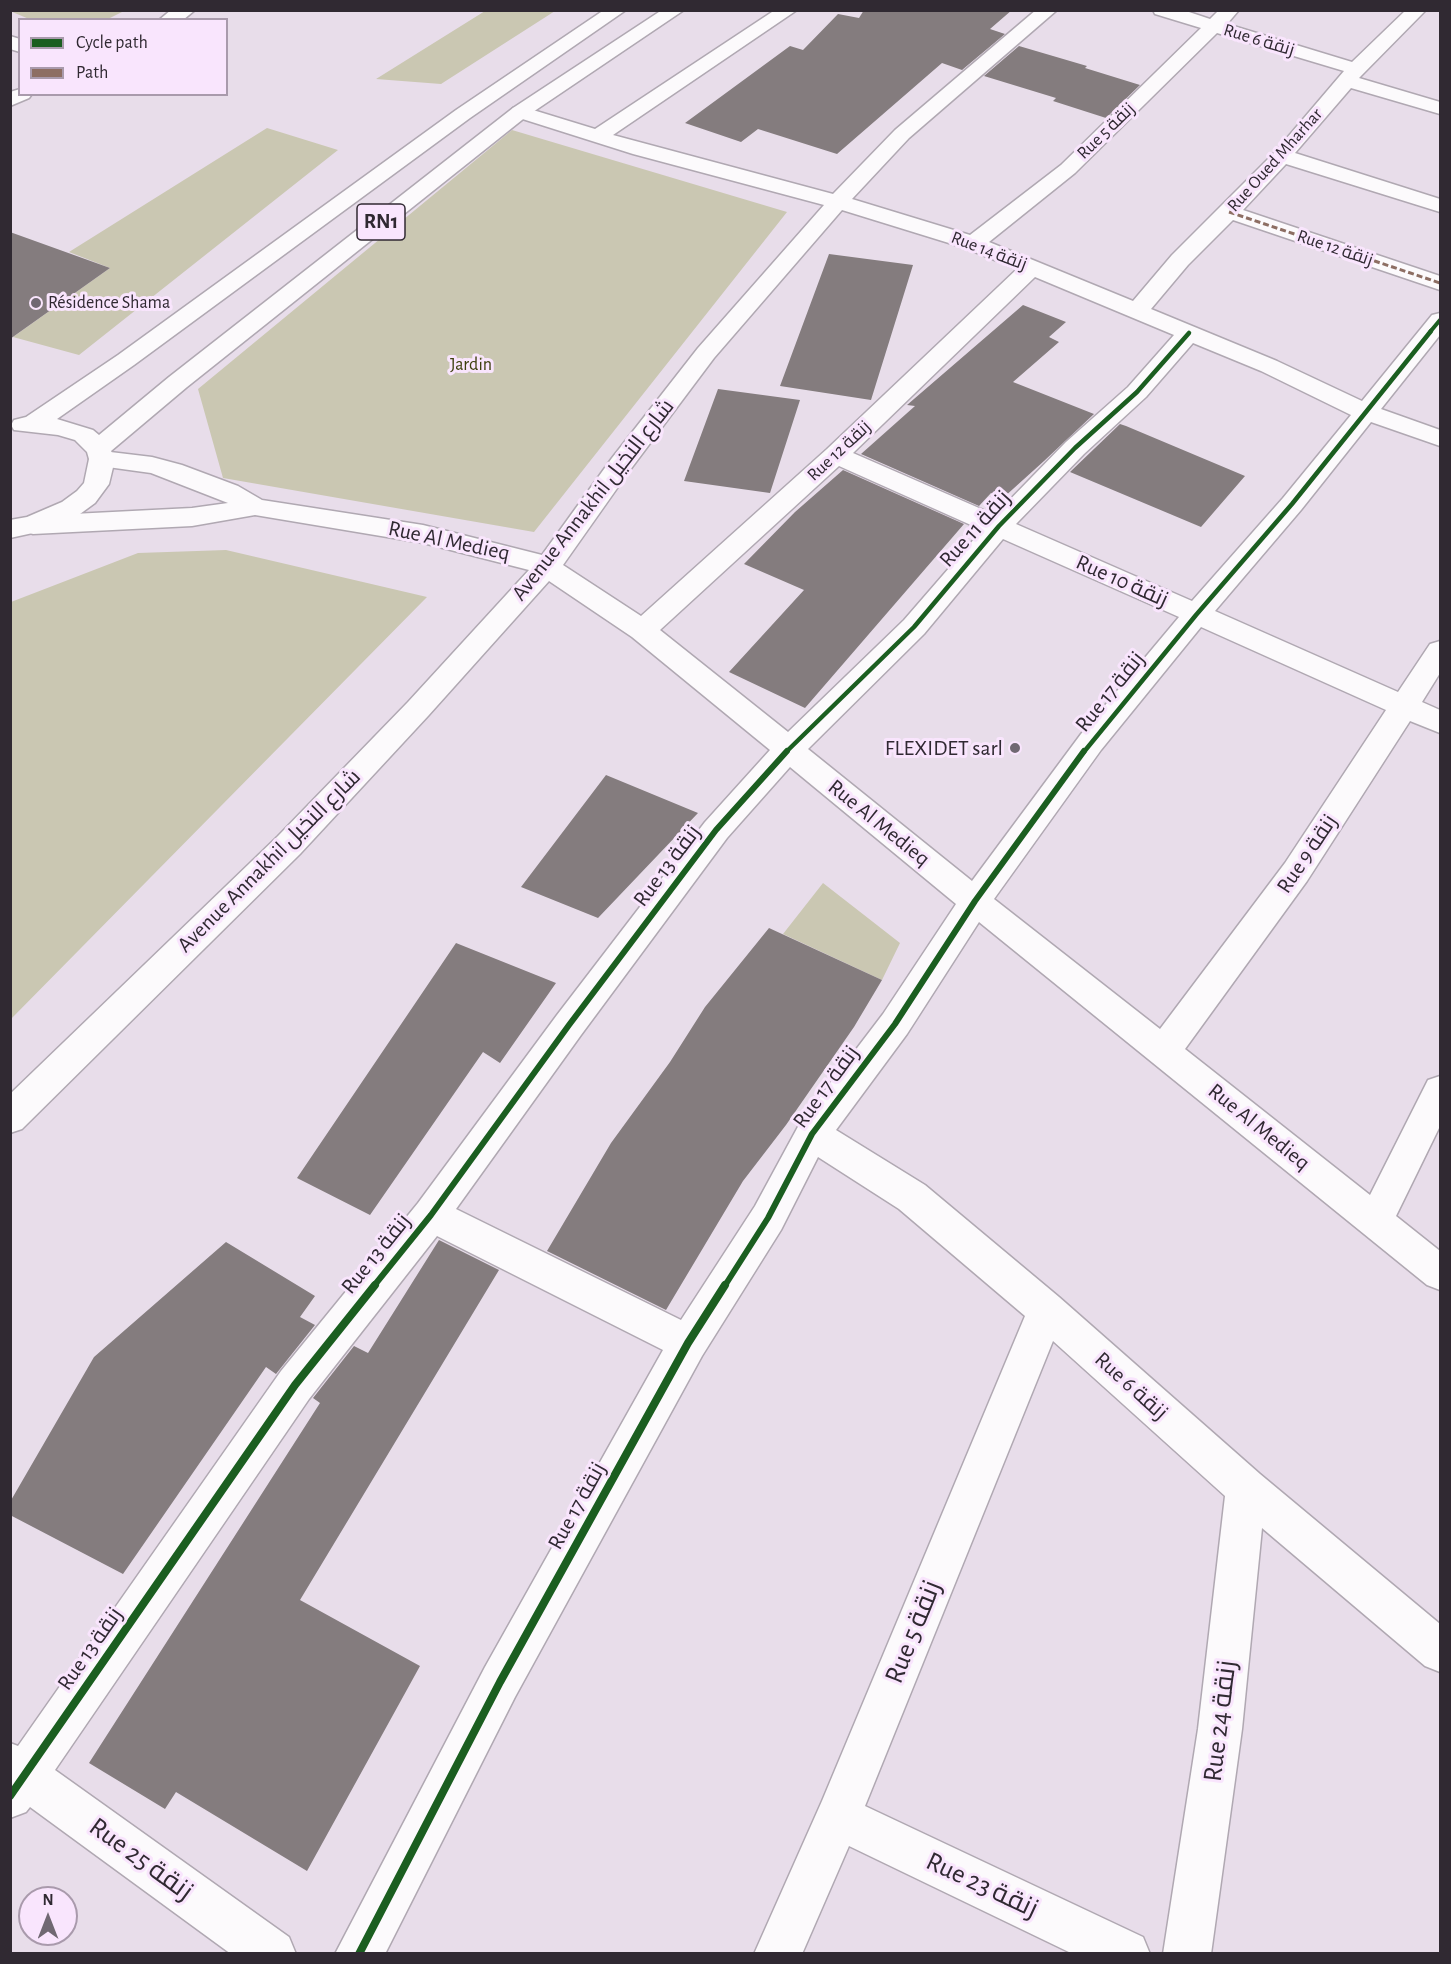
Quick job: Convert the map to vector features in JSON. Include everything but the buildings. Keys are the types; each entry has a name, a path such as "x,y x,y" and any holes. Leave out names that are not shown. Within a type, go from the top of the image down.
{"main road":[{"path":"172,18 186,10"},
{"name":"RN1","path":"22,426 126,360 463,114 617,10"},
{"name":"RN1","path":"22,426 61,427 73,431 84,435 100,454 178,382 520,112 675,10"},
{"path":"598,136 788,10"},
{"name":"Avenue Annakhil شارع النخيل","path":"10,1118 48,1078 289,845 418,709 547,567 705,353 838,202 902,134 1048,10"},
{"name":"Rue 6 زنقة","path":"1162,10 1351,74"},
{"name":"Rue 5 زنقة","path":"974,243 1068,169 1230,10"},
{"name":"Rue Oued Mharhar","path":"1136,312 1180,260 1281,156 1351,74 1417,10"},
{"path":"1351,74 1440,108"},
{"name":"Rue 14 زنقة","path":"520,112 640,150 838,202 974,243 1269,366 1365,412 1440,438"},
{"path":"1281,156 1440,206"},
{"name":"Rue 12 زنقة","path":"1229,212 1440,283"},
{"name":"Rue 12 زنقة","path":"642,630 836,455 1032,268"},
{"name":"Rue 17 زنقة","path":"359,1953 500,1682 688,1343 768,1218 812,1134 895,1024 975,901 1091,742 1292,504 1440,320"},
{"name":"Rue 11 زنقة","path":"789,749 914,627 999,526 1076,448 1137,392 1189,333"},
{"path":"22,527 71,508 86,497 96,484 100,454"},
{"name":"Rue Al Medieq","path":"100,454 173,471 229,492 255,507"},
{"name":"Rue 10 زنقة","path":"836,455 1440,722"},
{"name":"Rue Al Medieq","path":"22,527 192,516 255,507 423,534 501,552 547,567 642,630 975,901 1440,1273"},
{"name":"Rue 9 زنقة","path":"1164,1051 1296,872 1440,651"},
{"name":"Rue 13 زنقة","path":"15,1778 295,1385 430,1215 716,830 789,749"},
{"path":"1375,1221 1440,1091"},
{"name":"Rue 6 زنقة","path":"812,1134 912,1197 1046,1310 1246,1488 1440,1651"},
{"path":"430,1215 688,1343"},
{"name":"Rue 5 زنقة","path":"777,1953 838,1817 1046,1310"},
{"name":"Rue 24 زنقة","path":"1187,1953 1220,1730 1246,1488"},
{"name":"Rue 25 زنقة","path":"15,1778 272,1953"},
{"name":"Rue 23 زنقة","path":"838,1817 1126,1953"}],"green space":[{"path":"10,11 124,11 110,18 27,18"},
{"path":"485,11 555,11 441,84 376,79"},
{"path":"267,128 338,150 79,355 13,337 110,268 69,252"},
{"name":"Jardin","path":"512,130 787,212 534,532 223,478 198,389"},
{"path":"226,550 427,597 11,1019 11,602 138,553"},
{"path":"823,883 900,943 882,980 783,934"}],"marked path":[{"path":"1229,212 1440,283"}],"cycle path":[{"path":"359,1954 500,1682 688,1343 768,1218 812,1134 895,1024 975,901 1091,742 1292,504 1440,320"},
{"path":"10,1796 295,1385 431,1215 569,1025 716,830 789,749 914,627 999,526 1075,448 1137,392 1189,333"}],"place":[{"name":"Résidence Shama","path":"36,303"},
{"name":"FLEXIDET sarl","path":"1015,748"}]}
